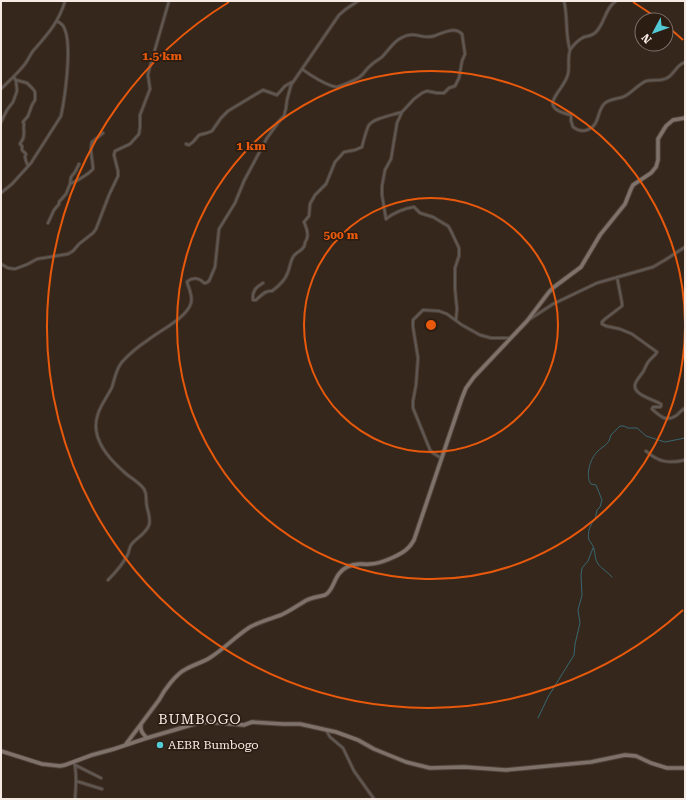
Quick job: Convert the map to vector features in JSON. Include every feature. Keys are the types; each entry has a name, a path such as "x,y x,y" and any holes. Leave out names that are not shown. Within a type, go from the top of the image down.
{"main road":[{"path":"126,744 162,694 185,669 211,658 252,626 285,613 308,599 325,595 331,590 338,574 343,569 358,564 373,564 397,555 409,548 414,540 462,398 470,383 527,321 549,292 581,267 600,235 625,204 630,189 633,185 651,173 656,167 658,160 658,139 666,126 673,120 685,118"},
{"path":"1,752 60,766 74,763 126,744 188,725 208,722 244,725 252,722 300,724 325,729 358,740 374,749 406,762 430,768 464,767 506,770 591,762 625,755 636,756 667,768 685,768"},
{"path":"141,725 142,733 147,738"}],"street":[{"path":"1,90 25,64 50,31 57,21 65,1"},
{"path":"1,264 8,268 15,269 37,259 68,254 96,229 118,176 114,155 115,152 130,144 139,133 140,115 150,89 148,73 169,1"},
{"path":"108,580 127,556 132,544 142,535 149,525 146,495 143,489 138,481 118,466 104,450 98,440 96,427 98,414 112,386 115,373 120,364 130,354 178,320 189,307 192,300 188,281 193,278 202,280 206,283 209,281 215,267 219,229 235,203 244,181 267,138 284,116 291,85 339,15 358,1"},
{"path":"564,1 570,50"},
{"path":"616,1 610,5 601,25 596,32 579,40 570,50 568,58 568,75 554,98 553,103 554,106 561,112 571,115 573,127 582,131 588,130 597,122 606,102 625,96 645,82 668,78 679,65 685,62"},
{"path":"1,193 12,184 28,166 61,116 68,63 68,46 65,30 57,21"},
{"path":"302,69 327,84 337,87 361,76 369,66 382,56 395,42 404,36 413,34 430,37 456,29 462,34 465,54 459,78 455,86 449,88 442,94 427,91 422,93 402,112 397,123 391,159 385,170 382,186 386,219 400,211 414,207 420,213 433,217 448,226 450,229 459,248 459,256 454,272 457,309 456,320"},
{"path":"1,122 13,102 17,90 14,76"},
{"path":"16,80 26,83 33,88 35,92 35,100 28,116 23,122 23,137 20,142 22,150 26,154 25,157 28,166"},
{"path":"186,144 188,145 193,142 199,135 212,131 228,111 263,90 277,95 285,86 295,81"},
{"path":"263,283 256,287 252,297 253,300 256,300 270,290 272,291 284,280 289,271 292,258 304,246 307,238 308,232 304,222 309,216 310,204 315,194 326,184 335,162 344,152 362,147 368,126 374,120 402,112"},
{"path":"70,184 78,181 92,171 93,164 90,153 91,144 103,133"},
{"path":"48,223 54,210 66,194 71,177 78,164"},
{"path":"527,321 557,302 597,283 653,267 685,247"},
{"path":"617,277 622,306 605,319 602,324 632,334 657,352 648,362 643,372 635,382 636,390 640,394 661,404 662,406 653,407 652,409 663,418 676,416 685,408"},
{"path":"441,458 430,450 413,408 418,358 413,321 421,312 425,310 440,311 447,314 466,328 480,335 491,338 511,338"},
{"path":"646,451 655,459 672,462 685,460"},
{"path":"325,729 344,751 354,770 374,799"},
{"path":"74,763 101,778"},
{"path":"74,763 76,781 75,799"},
{"path":"76,781 102,789"}],"waterway":[{"path":"612,577 597,562 594,548 588,538 590,526 595,520 597,510 600,507 602,500 596,485 591,484 588,477 589,468 594,455 608,443 611,435 620,426 637,428 646,436 665,442 685,438"},
{"path":"538,718 548,697 574,655 580,623 578,610 582,595 582,568 588,561 593,548"}],"place":[{"name":"AEBR Bumbogo","path":"160,745"}],"district":[{"name":"BUMBOGO","path":"200,719"}]}
